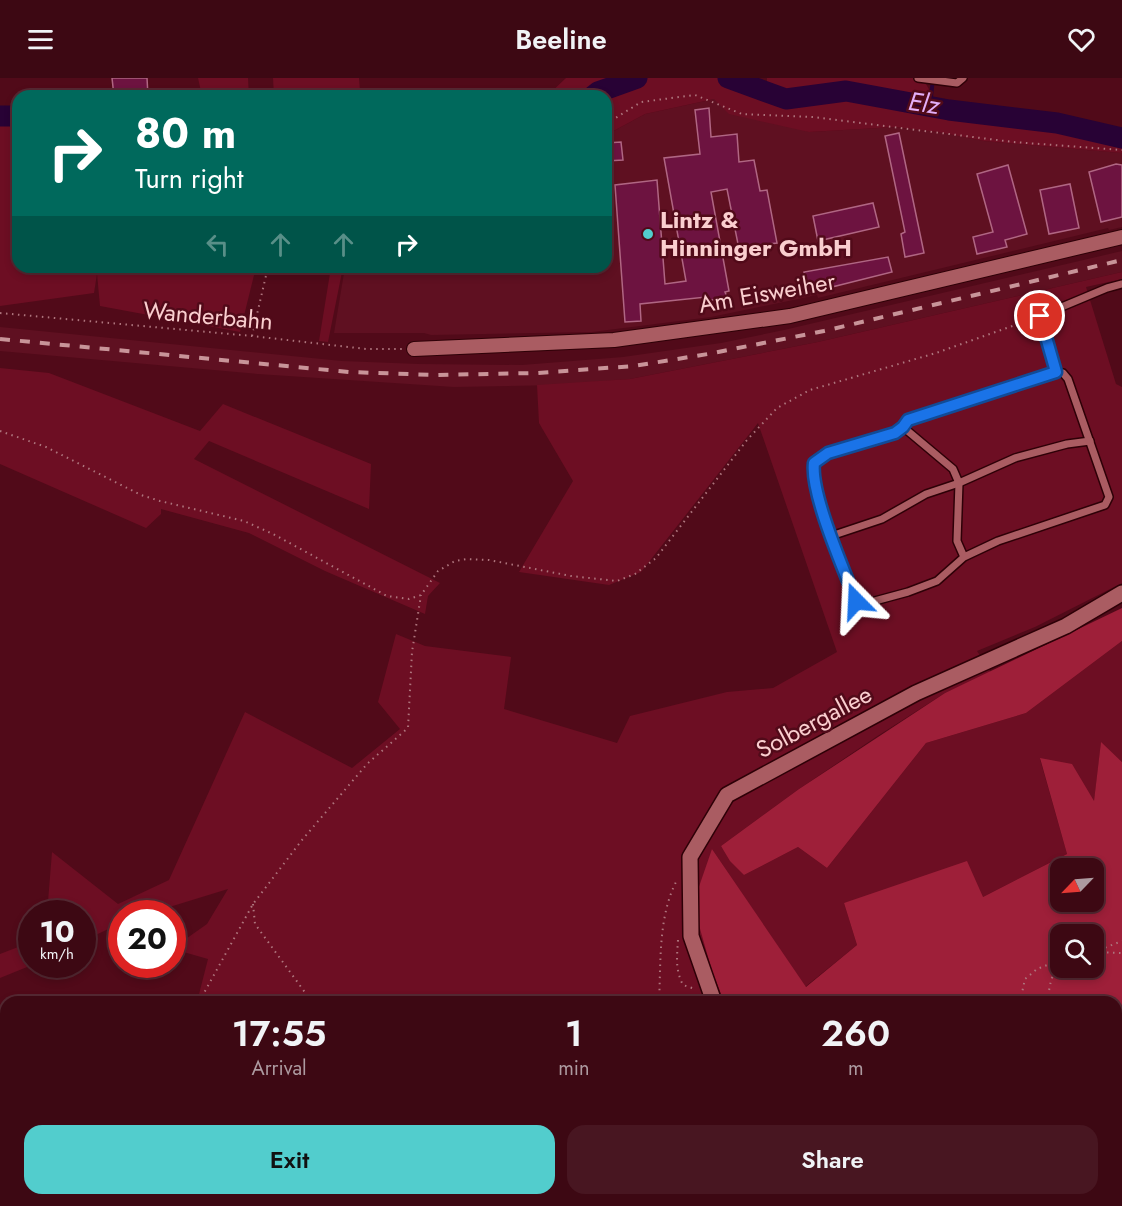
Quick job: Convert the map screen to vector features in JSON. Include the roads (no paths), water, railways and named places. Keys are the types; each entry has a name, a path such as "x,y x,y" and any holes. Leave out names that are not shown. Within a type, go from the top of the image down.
{"street":[{"name":"Am Eisweiher","path":"414,349 614,340 790,316 1122,237"},
{"name":"Solbergallee","path":"712,996 691,936 690,857 728,795 915,693 1066,626 1122,593"}],"lane":[{"path":"918,78 957,83 963,78"},
{"path":"1056,372 1040,316 1122,284"},
{"path":"1056,372 1063,373 1068,379 1109,497 1105,505 998,542 964,557 937,580 908,592 861,604 856,601 831,536 812,474 814,463 828,453 895,433 908,420 1056,372"},
{"path":"903,427 953,469 959,483 957,542 964,557"},
{"path":"831,536 882,519 926,494 959,483 1015,458 1067,444 1090,441"}],"waterway":[{"name":"Elz","path":"604,90 637,78"},
{"name":"Elz","path":"728,78 786,99 846,91 949,110 1057,123 1122,138"},
{"path":"930,105 933,79"},
{"name":"Elz","path":"0,116 12,116"}],"railway":[{"path":"0,339 349,372 436,375 537,373 634,366 708,354 824,331 1122,260"}],"place":[{"name":"Lintz & Hinninger GmbH","path":"648,234"}]}
